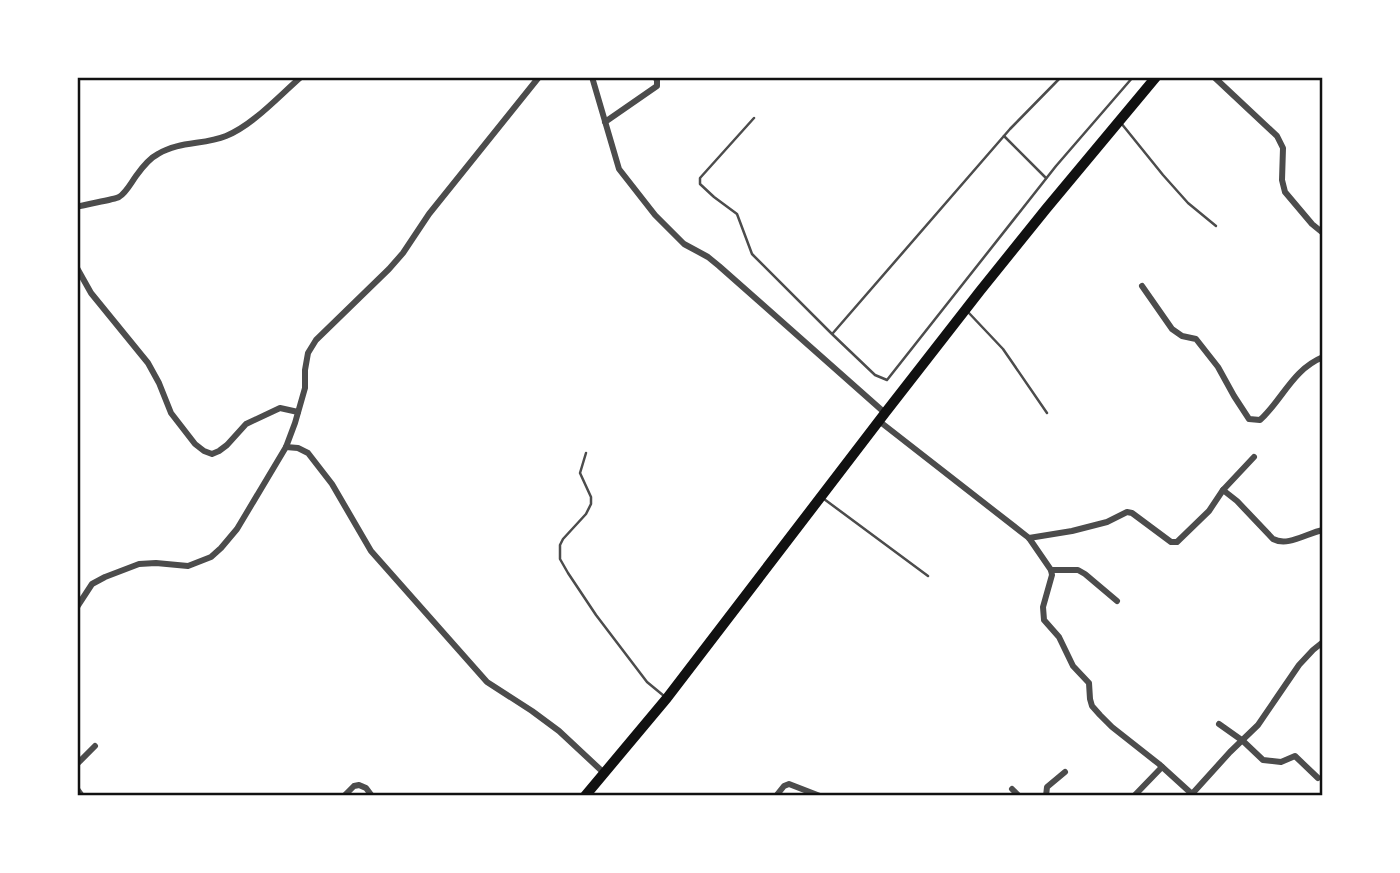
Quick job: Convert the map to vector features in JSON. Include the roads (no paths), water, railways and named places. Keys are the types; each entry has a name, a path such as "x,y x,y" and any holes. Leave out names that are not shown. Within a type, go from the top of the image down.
{"main road":[{"path":"585,796 667,698 966,310 1156,77"}],"street":[{"path":"77,207 119,197 137,174 158,154 194,142 214,141 228,136 248,124 301,77"},
{"path":"77,607 93,584 105,577 139,565 156,563 188,566 211,557 237,529 286,447 305,388 308,354 316,340 403,253 429,214 539,77"},
{"path":"592,77 619,169 654,215 684,244 719,266 882,417 1029,538 1051,570 1044,620 1059,638 1078,672 1089,683 1092,706 1112,727 1162,767 1192,796 1266,715 1299,665 1323,642"},
{"path":"605,122 657,86 655,77"},
{"path":"1214,77 1277,136 1283,148 1282,180 1285,192 1323,233"},
{"path":"77,268 91,293 148,363 171,413 195,444 204,451 212,454 219,452 246,424 279,408 298,412"},
{"path":"1142,286 1172,329 1178,334 1195,338 1218,367 1250,419 1260,420 1292,380 1311,362 1323,357"},
{"path":"286,447 309,453 332,484 371,551 487,682 559,731 604,773"},
{"path":"1029,538 1107,522 1127,512 1171,542 1177,542 1209,511 1223,490 1254,457"},
{"path":"1223,490 1279,542 1323,530"},
{"path":"1051,570 1077,570 1085,573 1117,601"},
{"path":"1219,724 1263,760 1281,762 1297,757 1318,778"},
{"path":"77,764 95,746"},
{"path":"1134,796 1162,767"},
{"path":"1046,796 1047,787 1065,772"},
{"path":"776,796 789,784 820,796"},
{"path":"344,796 354,786 359,785 366,788 372,796"},
{"path":"77,789 82,796"},
{"path":"1012,789 1019,796"}],"lane":[{"path":"832,334 1004,136 1061,77"},
{"path":"754,118 700,178 701,184 713,197 737,214 752,254 875,375 887,380 1046,178 1133,77"},
{"path":"1119,120 1163,175 1188,202 1216,226"},
{"path":"1004,136 1046,178"},
{"path":"966,310 1003,349 1047,413"},
{"path":"586,453 580,473 591,497 591,504 586,514 563,539 560,559 596,615 647,681 667,698"},
{"path":"821,496 928,576"}]}
